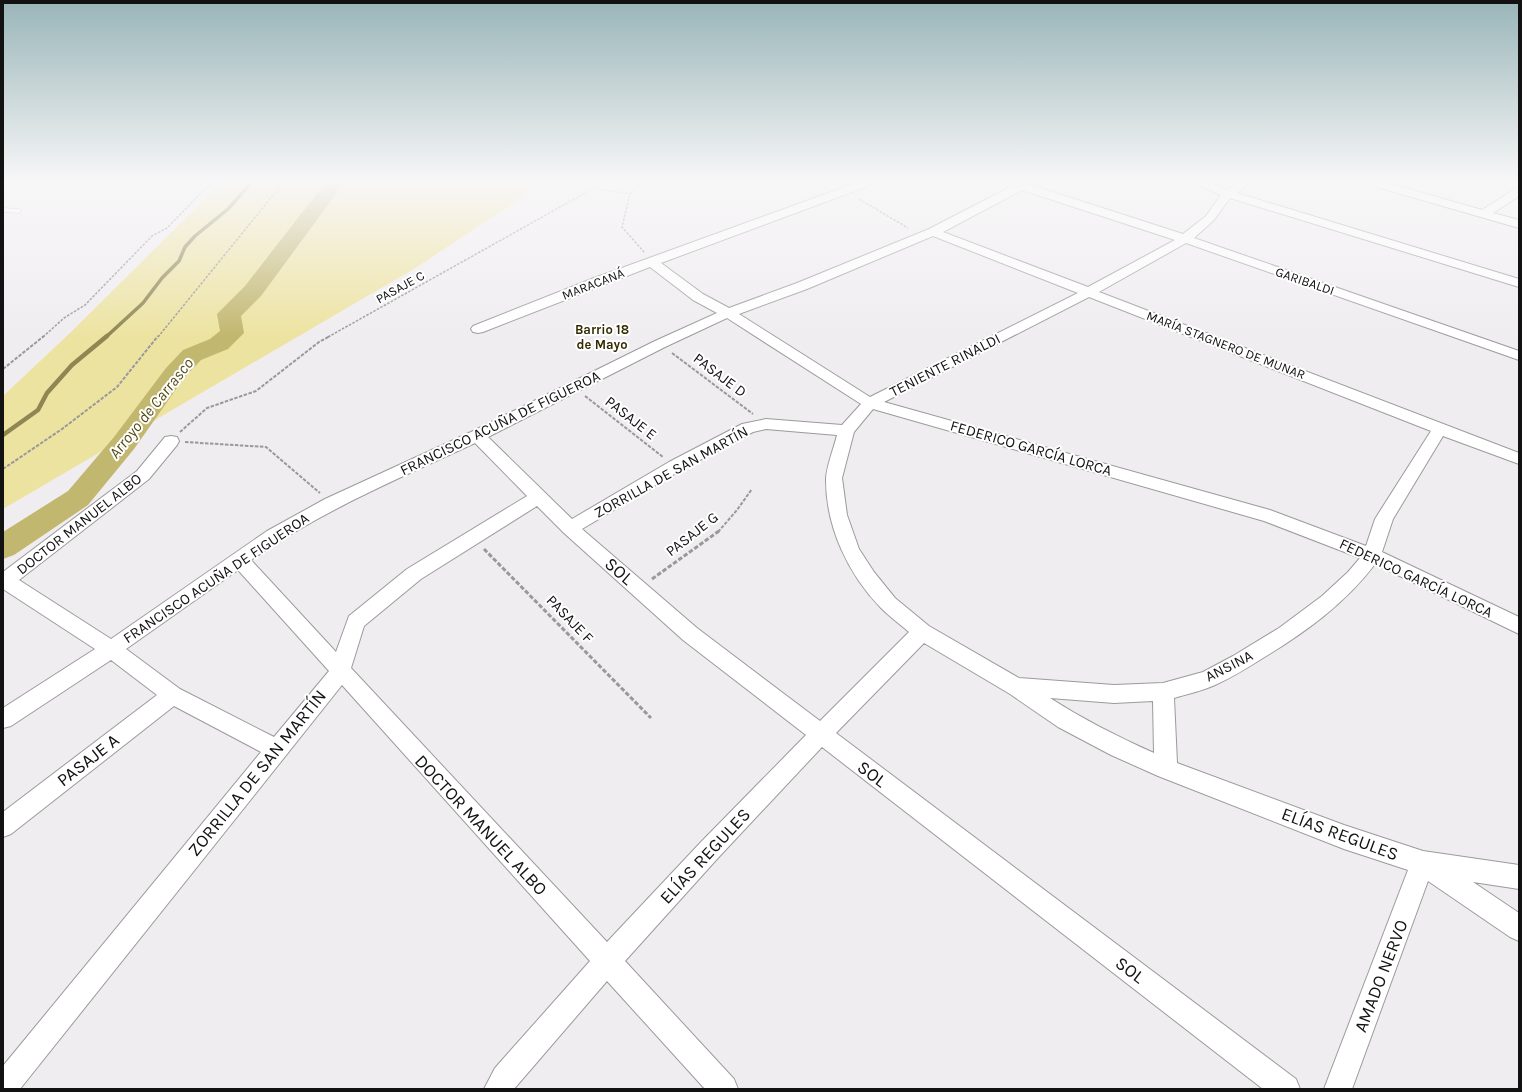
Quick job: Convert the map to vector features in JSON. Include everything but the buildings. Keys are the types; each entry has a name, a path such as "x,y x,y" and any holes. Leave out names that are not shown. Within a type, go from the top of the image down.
{"street":[{"name":"MARACANÁ","path":"478,329 599,281 730,234"},
{"name":"MARÍA STAGNERO DE MUNAR","path":"928,234 1089,292 1519,459"},
{"name":"FRANCISCO ACUÑA DE FIGUEROA","path":"3,719 111,649 273,536 331,503 477,436 660,344 728,313 802,286 928,234"},
{"name":"GARIBALDI","path":"1170,234 1518,355"},
{"name":"TENIENTE RINALDI","path":"922,632 888,602 867,577 850,550 838,515 834,478 846,431 870,403 1089,292 1185,239 1191,234"},
{"path":"1359,234 1519,283"},
{"name":"FEDERICO GARCÍA LORCA","path":"653,262 698,297 728,313 870,403 1270,516 1372,555 1519,626"},
{"name":"ZORRILLA DE SAN MARTÍN","path":"570,528 675,466 748,428 766,424 846,431"},
{"name":"ANSINA","path":"922,632 1016,687 1114,694 1163,692 1208,679 1240,662 1286,634 1329,601 1355,577 1372,555 1384,519 1440,428"},
{"name":"SOL","path":"477,436 570,528 690,634 1286,1089"},
{"name":"DOCTOR MANUEL ALBO","path":"171,441 143,475 5,581 111,649 173,695 276,749"},
{"name":"ZORRILLA DE SAN MARTÍN","path":"3,1088 276,749 340,672 356,622 414,574 538,497"},
{"name":"DOCTOR MANUEL ALBO","path":"239,559 340,672 724,1089"},
{"name":"ELÍAS REGULES","path":"498,1089 510,1072 607,961 820,734 922,632"},
{"name":"ELÍAS REGULES","path":"1016,687 1066,720 1119,748 1166,769 1344,837 1424,863 1519,877"},
{"path":"1163,692 1166,769"},
{"name":"PASAJE A","path":"3,826 173,695"},
{"path":"1424,863 1519,928"},
{"name":"AMADO NERVO","path":"1338,1089 1424,863"}],"path":[{"path":"3,369 60,323 64,318 85,305 152,236 156,234"},
{"path":"3,469 62,429 117,387 242,234"},
{"name":"PASAJE C","path":"171,441 207,408 256,391 319,342 512,234"},
{"path":"628,234 653,262"},
{"name":"PASAJE D","path":"660,344 766,424"},
{"name":"PASAJE E","path":"574,388 675,466"},
{"path":"171,441 266,447 331,503"},
{"name":"PASAJE G","path":"639,588 717,533 737,510 752,489"},
{"name":"PASAJE F","path":"472,537 651,718"}],"shaded area":[{"path":"170,234 467,234 417,267 3,509 3,396 70,333"}],"waterway":[{"path":"106,337 143,303 162,278 179,261 185,247 197,234"},
{"name":"Arroyo de Carrasco","path":"3,547 78,498 124,443 175,373 192,355 219,344 232,333 229,322 229,314 253,291 296,234"},
{"path":"3,435 38,410 47,393 72,365 107,336"}],"district":[{"name":"Barrio 18 de Mayo","path":"602,336"}]}
